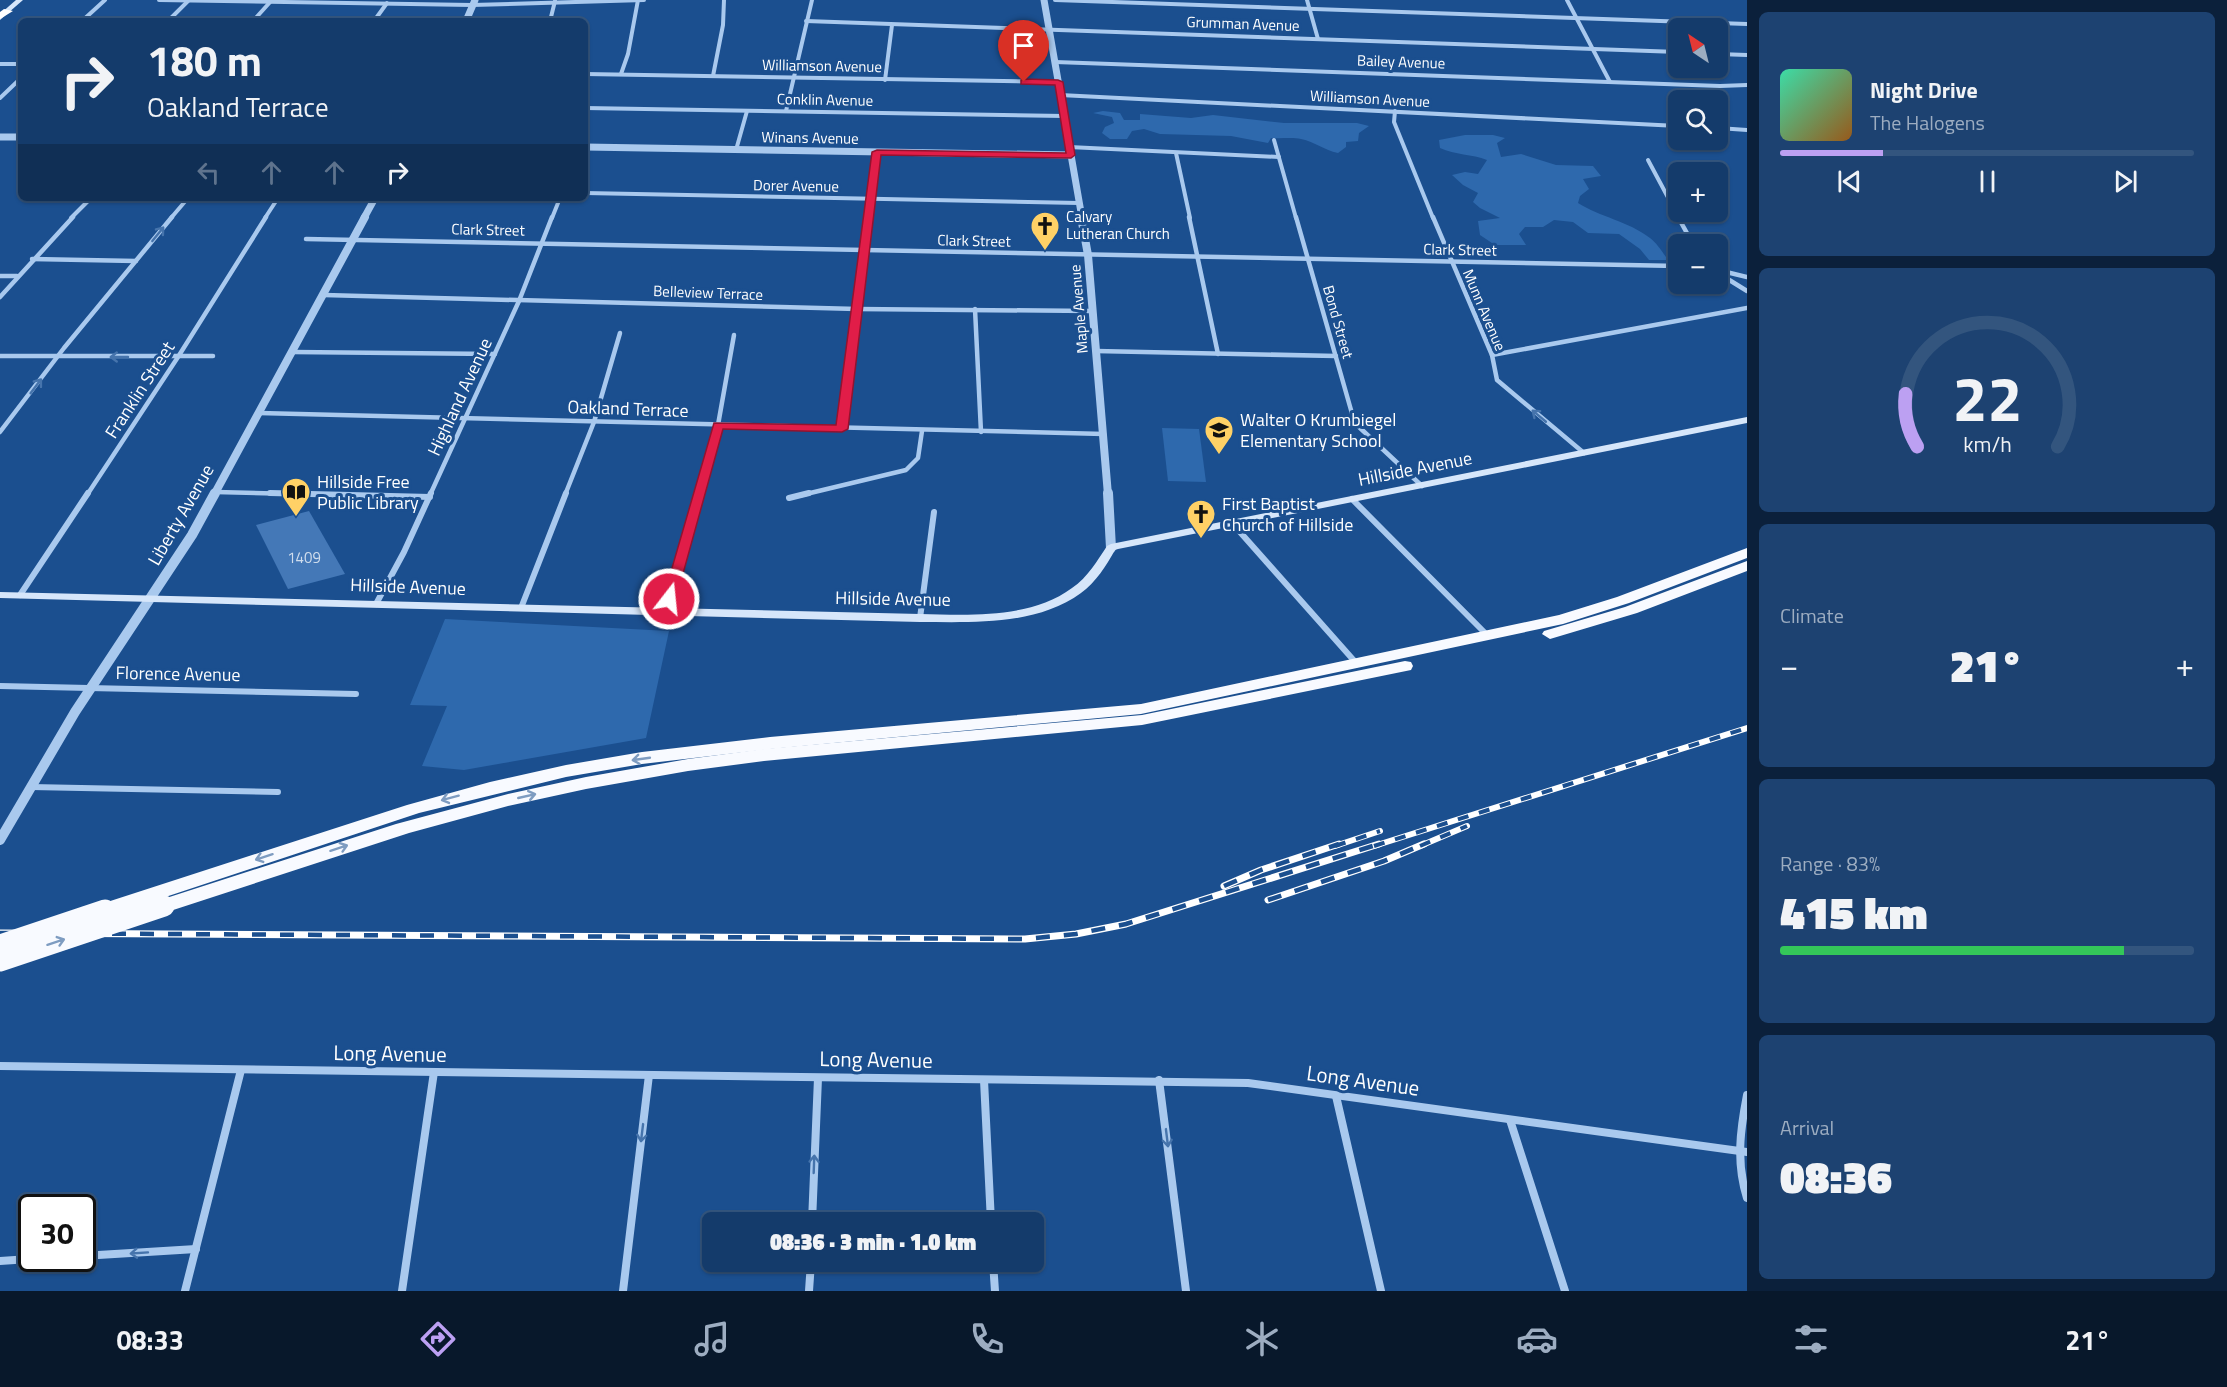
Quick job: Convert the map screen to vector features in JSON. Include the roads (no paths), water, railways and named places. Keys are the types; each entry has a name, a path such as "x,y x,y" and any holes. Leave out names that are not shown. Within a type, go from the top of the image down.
{"highway":[{"path":"0,945 421,807 566,771 642,758 770,743 1118,712 1164,705 1488,636 1592,610 1747,553"},
{"path":"0,960 385,833 534,794 620,777 739,758 1092,726 1176,714 1566,630 1631,610 1747,566"}],"main road":[{"path":"3,15 20,0"},
{"name":"Hillside Avenue","path":"0,595 153,597 920,618 1004,615 1054,603 1072,594 1089,581 1111,548 1747,420"}],"street":[{"path":"85,18 105,0"},
{"path":"159,0 474,3 644,0"},
{"path":"171,18 188,0"},
{"path":"621,74 628,54 638,0"},
{"path":"712,76 723,26 724,0"},
{"path":"786,111 812,0"},
{"name":"Maple Avenue","path":"1044,0 1088,255 1091,311 1104,434 1111,548"},
{"path":"1055,0 1747,24"},
{"path":"1306,0 1318,39"},
{"path":"1567,0 1610,82"},
{"path":"256,18 271,1"},
{"path":"551,18 554,1"},
{"path":"376,18 387,2"},
{"path":"467,18 474,3"},
{"name":"Grumman Avenue","path":"806,21 1668,52"},
{"path":"885,80 892,25"},
{"path":"1728,54 1747,55"},
{"name":"Bailey Avenue","path":"1055,62 1720,86 1747,84"},
{"path":"0,64 18,64"},
{"name":"Williamson Avenue","path":"588,74 1058,82"},
{"path":"0,98 18,81"},
{"name":"Williamson Avenue","path":"1060,95 1668,125"},
{"name":"Conklin Avenue","path":"588,108 1064,116"},
{"path":"736,150 747,111"},
{"name":"Munn Avenue","path":"1395,111 1394,122 1492,355 1497,380 1584,453"},
{"path":"1728,129 1747,130"},
{"path":"0,137 18,137"},
{"name":"Bond Street","path":"1274,140 1357,424 1422,486"},
{"name":"Winans Avenue","path":"588,147 877,152 1070,151"},
{"path":"1070,151 1279,158"},
{"path":"842,429 877,152"},
{"path":"1176,153 1218,354"},
{"path":"1648,160 1688,234"},
{"name":"Dorer Avenue","path":"588,193 1079,203"},
{"path":"0,297 32,259 88,201"},
{"path":"0,432 58,356 186,201"},
{"name":"Franklin Street","path":"20,595 178,357 276,201"},
{"name":"Liberty Avenue","path":"0,840 92,687 153,597 216,492 373,201"},
{"name":"Highland Avenue","path":"376,604 405,552 466,418 519,301 559,201"},
{"name":"Clark Street","path":"306,239 1668,266"},
{"path":"32,259 136,261"},
{"path":"1728,273 1747,277"},
{"path":"0,276 17,276"},
{"path":"1728,278 1747,291"},
{"name":"Belleview Terrace","path":"324,296 857,309 1091,311"},
{"path":"1492,355 1747,308"},
{"path":"975,309 981,432"},
{"path":"521,608 594,422 620,333"},
{"path":"666,612 718,425 734,335"},
{"path":"1096,351 1336,356"},
{"path":"293,352 495,354"},
{"path":"0,356 213,356"},
{"name":"Oakland Terrace","path":"260,413 1104,434"},
{"path":"789,498 906,470 915,465 920,456 922,431"},
{"path":"216,492 430,497"},
{"path":"1352,499 1488,636"},
{"path":"920,618 934,512"},
{"path":"1232,523 1358,664"},
{"name":"Florence Avenue","path":"0,686 356,694"},
{"path":"31,787 278,792"},
{"name":"Long Avenue","path":"0,1066 818,1078 1160,1080 1248,1083 1743,1151"},
{"path":"185,1291 241,1070"},
{"path":"402,1291 434,1072"},
{"path":"622,1291 650,1075"},
{"path":"812,1212 818,1078"},
{"path":"984,1080 991,1212"},
{"path":"1160,1080 1186,1291"},
{"path":"1747,1095 1743,1151 1739,1168 1747,1198"},
{"path":"1336,1096 1381,1291"},
{"path":"1510,1120 1565,1291"},
{"path":"96,1255 196,1249"},
{"path":"0,1261 18,1260"},
{"path":"809,1291 810,1272"},
{"path":"994,1272 995,1291"}],"railway":[{"path":"1374,846 1747,728"},
{"path":"1420,846 1467,826"},
{"path":"1335,846 1380,831"},
{"path":"1224,886 1261,870 1339,844"},
{"path":"0,933 1025,939 1076,934 1126,924 1379,844"},
{"path":"1268,900 1384,861 1424,844"}],"place":[{"name":"Calvary Lutheran Church","path":"1045,252"},
{"name":"Walter O Krumbiegel Elementary School","path":"1219,456"},
{"name":"Hillside Free Public Library","path":"296,518"},
{"name":"First Baptist Church of Hillside","path":"1201,540"}]}
